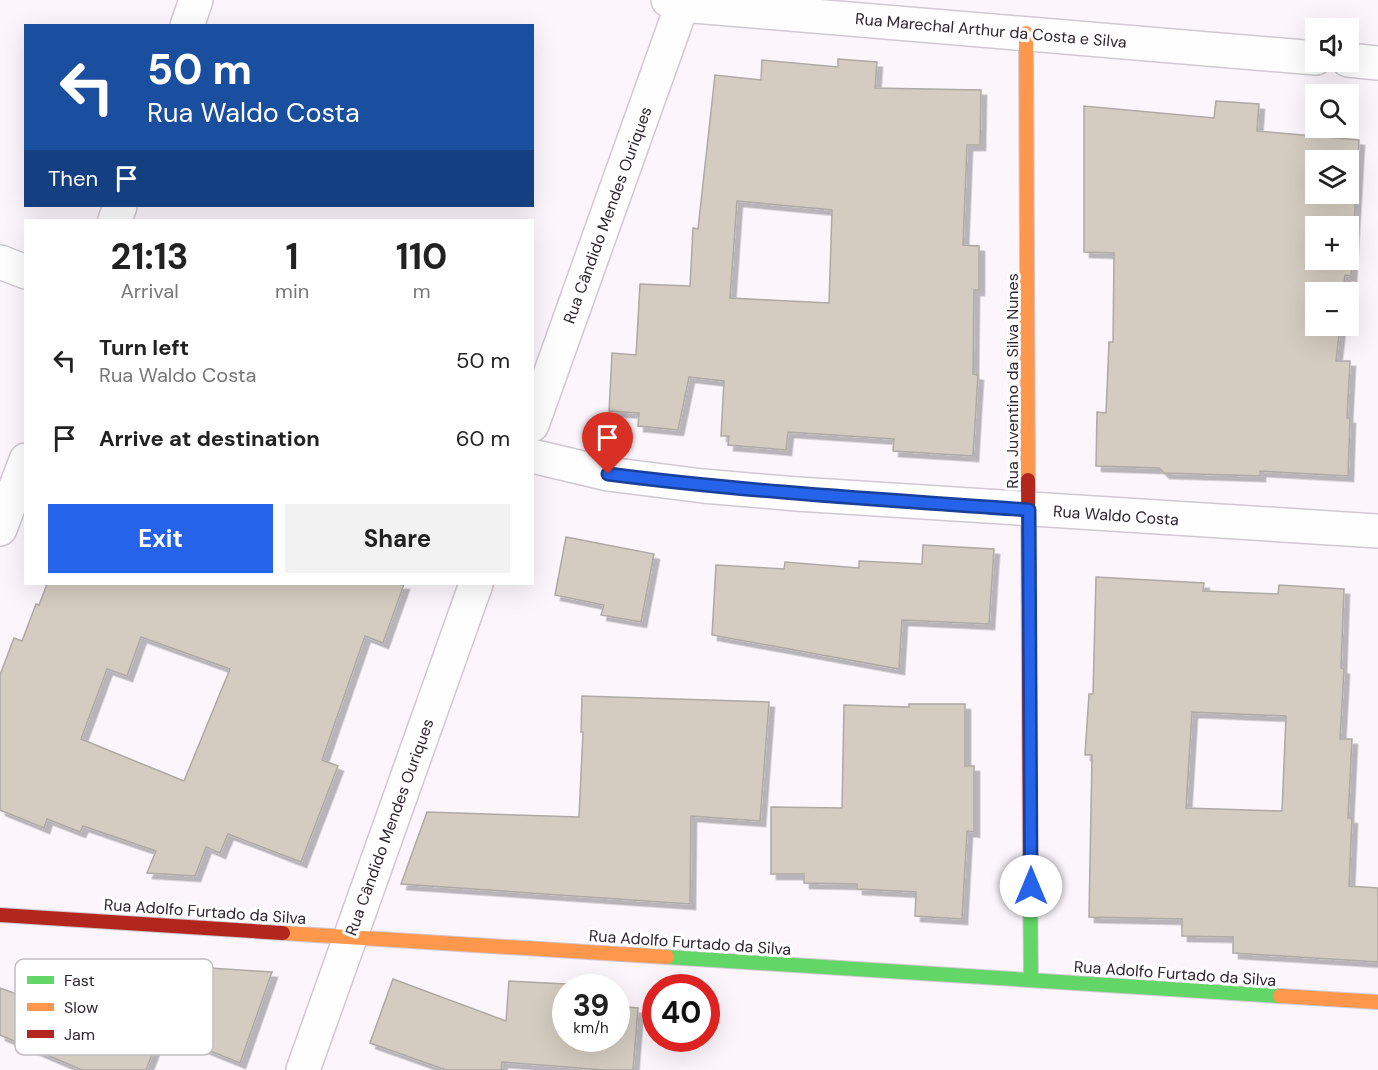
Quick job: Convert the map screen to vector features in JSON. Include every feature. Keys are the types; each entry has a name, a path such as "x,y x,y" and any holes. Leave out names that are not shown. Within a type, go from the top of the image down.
{"street":[{"path":"188,24 196,0"},
{"name":"Rua Marechal Arthur da Costa e Silva","path":"675,2 1305,57"},
{"name":"Rua Cândido Mendes Ouriques","path":"534,419 675,2"},
{"name":"Rua Juventino da Silva Nunes","path":"1026,33 1031,980"},
{"path":"1359,61 1378,63"},
{"path":"0,262 24,271"},
{"name":"Rua Waldo Costa","path":"534,456 608,474 703,486 1029,510 1378,531"},
{"path":"0,529 24,465"},
{"name":"Rua Cândido Mendes Ouriques","path":"303,1070 476,585"},
{"name":"Rua Adolfo Furtado da Silva","path":"0,915 1378,1002"}],"building":[{"path":"838,59 877,62 875,88 981,90 980,145 967,145 963,245 979,246 979,290 974,290 973,374 978,375 973,456 893,451 894,439 788,432 786,450 728,445 729,436 721,436 724,381 689,377 678,430 638,426 639,413 609,411 612,353 636,355 640,284 690,286 693,228 698,229 715,75 761,80 762,60 838,67","holes":["737,201 832,210 829,303 730,298"]},
{"path":"1216,101 1259,104 1257,131 1305,135 1305,138 1359,140 1358,150 1305,150 1305,204 1355,204 1355,216 1305,216 1305,270 1351,270 1351,276 1345,275 1344,282 1305,282 1305,336 1339,336 1336,361 1350,361 1347,418 1350,418 1348,476 1260,471 1260,476 1164,473 1159,468 1096,466 1097,412 1106,413 1109,342 1113,342 1114,253 1084,252 1084,106 1214,118"},
{"path":"566,537 654,554 641,622 601,615 604,605 555,595"},
{"path":"923,545 994,549 989,624 902,620 899,669 712,635 716,565 784,569 785,562 859,568 859,561 922,564"},
{"path":"1096,577 1204,583 1203,591 1278,594 1279,585 1344,589 1341,668 1344,669 1340,739 1352,739 1348,818 1352,818 1349,886 1378,888 1378,962 1233,953 1233,937 1182,936 1182,919 1089,917 1092,755 1085,755 1089,694 1093,694","holes":["1192,712 1286,716 1282,811 1186,808"]},
{"path":"47,585 404,585 383,643 365,636 322,760 338,766 301,862 228,834 220,853 206,847 195,876 147,873 156,851 83,826 80,832 47,819 44,828 0,810 0,675 14,638 22,641 36,604 39,605","holes":["141,637 230,669 184,781 81,739 107,669 127,676"]},
{"path":"582,696 769,702 760,821 691,816 690,904 401,884 427,812 579,817 583,732 581,732"},
{"path":"909,704 965,704 965,766 974,766 974,832 967,831 962,919 915,916 916,892 857,889 857,884 804,883 804,874 771,874 771,807 842,808 844,705 909,707"},
{"path":"213,968 272,972 240,1063 213,1052"},
{"path":"393,979 506,1021 509,981 552,983 552,1052 630,1052 630,1007 638,1008 633,1070 502,1062 501,1070 446,1070 370,1043"},
{"path":"0,988 15,993 15,1041 0,1035"},
{"path":"47,1055 152,1055 146,1070 82,1070"}],"traffic: fast":[{"path":"1030,873 1031,980"},
{"path":"667,957 1280,996"}],"traffic: slow":[{"path":"1026,33 1028,480"},
{"path":"283,933 667,957"},
{"path":"1280,996 1378,1002"}],"traffic: jam":[{"path":"1028,480 1030,873"},
{"path":"0,915 283,933"}],"route":[{"path":"608,474 703,486 1029,510 1031,886"}]}
